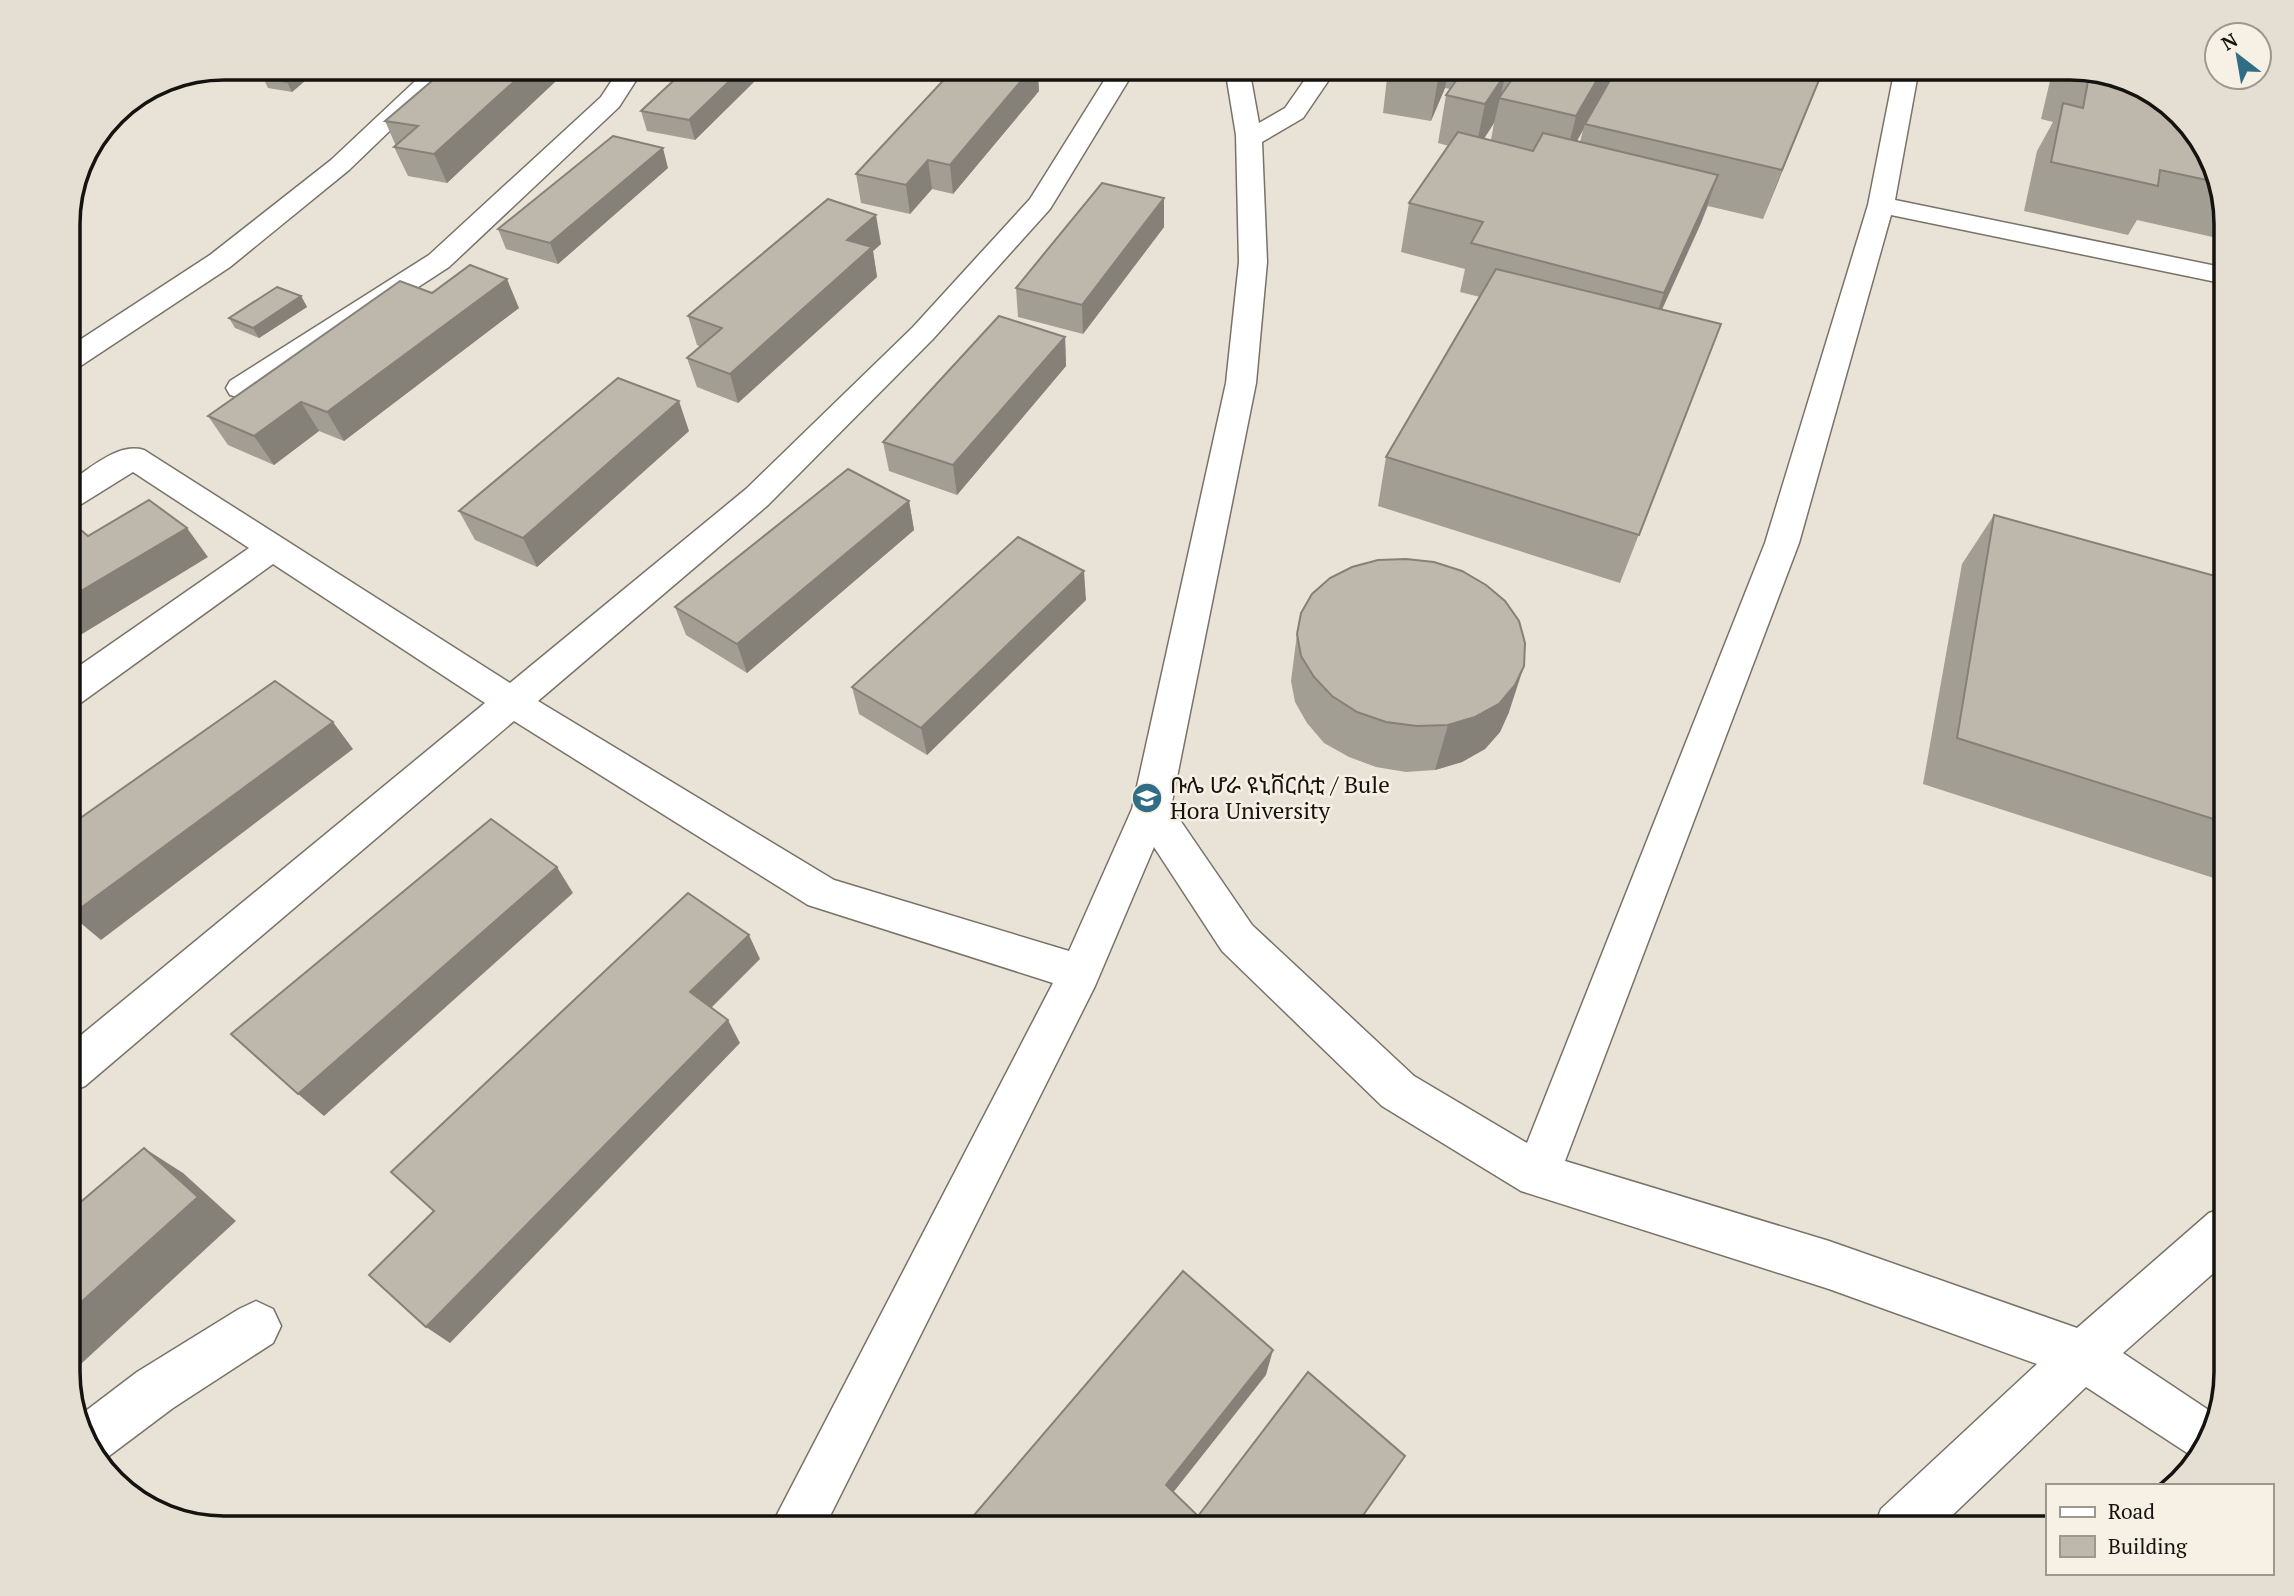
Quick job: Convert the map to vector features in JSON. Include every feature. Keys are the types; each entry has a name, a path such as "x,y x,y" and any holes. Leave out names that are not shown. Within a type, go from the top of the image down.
{"street":[{"path":"802,1516 1080,973 1151,809 1241,383 1253,262 1249,139 1239,80"},
{"path":"1249,139 1294,113 1316,80"},
{"path":"1537,1175 1782,543 1881,205 1905,80"},
{"path":"81,352 220,261 340,165 429,81"},
{"path":"241,388 439,261 610,102 624,81"},
{"path":"81,1062 757,497 923,333 1041,203 1116,81"},
{"path":"1881,205 2214,273"},
{"path":"81,490 133,457 513,703 822,892 1080,973"},
{"path":"81,683 272,548"},
{"path":"1151,809 1237,937 1398,1091 1537,1175 1829,1265 2083,1354 2200,1434"},
{"path":"1913,1516 2083,1354 2214,1240"},
{"path":"95,1436 155,1390 256,1326"}],"building":[{"path":"1456,80 1501,80 1485,104 1446,95"},
{"path":"1511,80 1597,80 1576,116 1499,98"},
{"path":"1610,80 1819,80 1782,170 1585,124"},
{"path":"432,81 515,81 434,154 394,147 418,126 385,121"},
{"path":"673,81 730,81 689,120 641,111"},
{"path":"943,81 1021,81 950,165 928,160 906,185 856,174"},
{"path":"2088,82 2107,85 2133,95 2165,116 2178,129 2199,161 2207,180 2160,170 2158,186 2051,162 2063,103 2083,108"},
{"path":"1458,132 1533,151 1543,133 1718,175 1664,293 1471,243 1483,222 1409,203"},
{"path":"613,136 663,148 550,243 498,229"},
{"path":"1102,183 1164,198 1082,305 1016,288"},
{"path":"828,199 876,215 847,240 872,247 730,374 687,358 722,328 688,316"},
{"path":"470,265 507,279 327,412 301,402 254,436 208,416 400,281 432,293"},
{"path":"1496,269 1721,324 1639,535 1386,457"},
{"path":"277,287 301,296 253,328 229,318"},
{"path":"999,316 1065,337 953,465 883,442"},
{"path":"618,378 679,401 523,538 459,511"},
{"path":"848,469 909,501 737,644 675,607"},
{"path":"149,500 187,528 81,591 81,530 88,536"},
{"path":"1994,515 2214,576 2214,819 1957,738"},
{"path":"1018,537 1084,571 921,728 852,687"},
{"path":"1378,560 1434,562 1462,571 1486,585 1505,601 1519,621 1525,643 1524,666 1515,685 1499,704 1475,717 1448,725 1417,726 1386,722 1357,712 1332,696 1314,677 1301,656 1297,634 1301,613 1312,594 1330,578 1352,567"},
{"path":"275,681 333,722 81,908 81,818"},
{"path":"491,819 557,867 298,1094 231,1034"},
{"path":"688,893 749,935 690,992 728,1020 426,1327 369,1275 434,1211 391,1172"},
{"path":"144,1148 198,1197 81,1302 81,1202"},
{"path":"1183,1271 1273,1350 1166,1485 1198,1516 973,1516"},
{"path":"1308,1372 1405,1456 1362,1516 1198,1516"}],"place":[{"name":"ቡሌ ሆራ ዩኒቨርሲቲ / Bule Hora University","path":"1147,798"}]}
